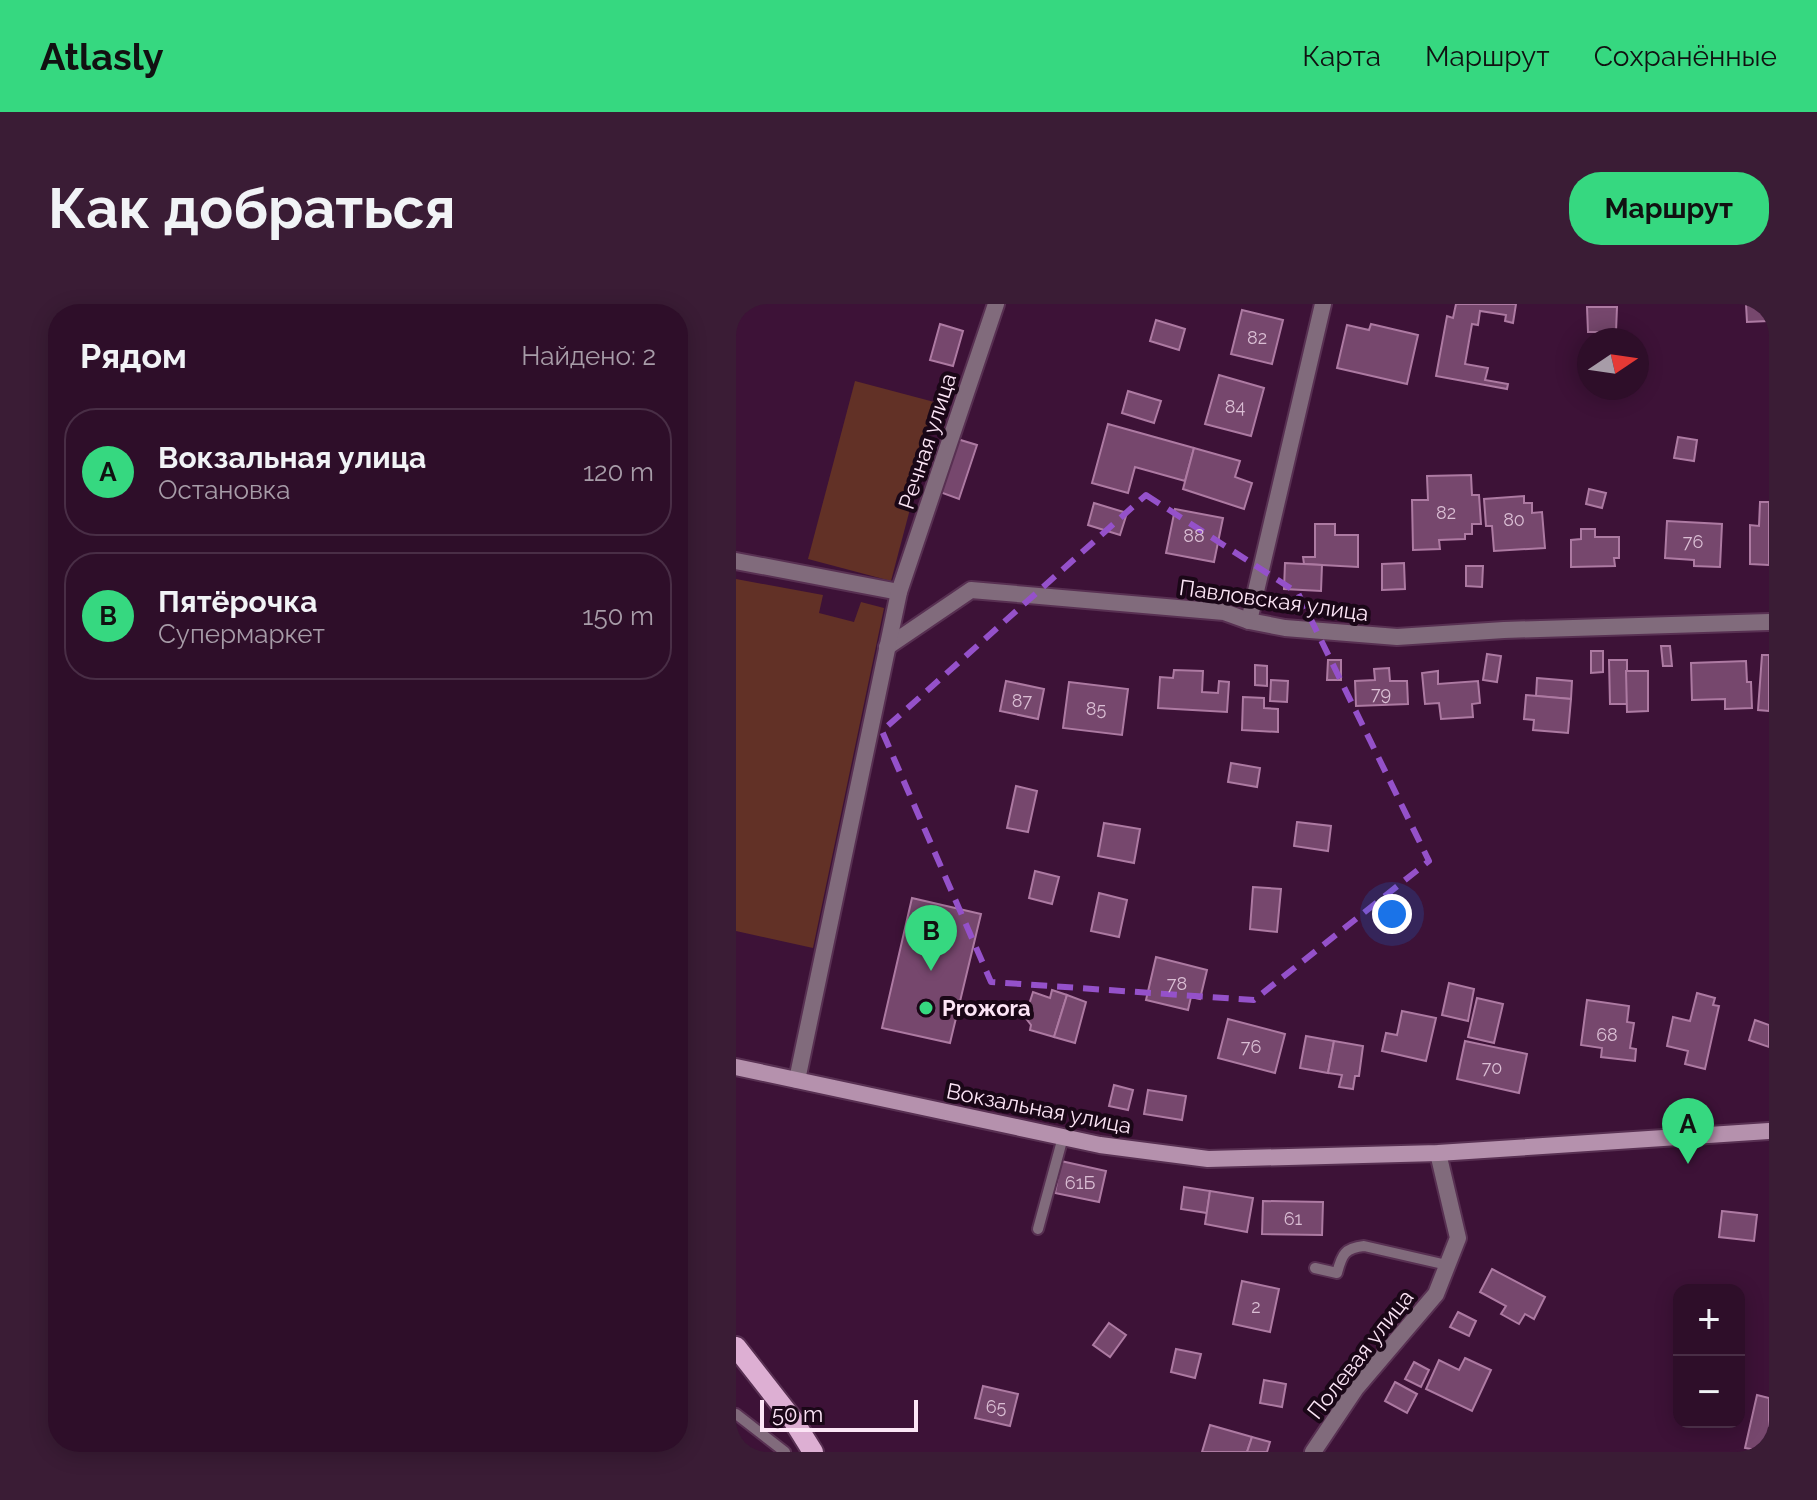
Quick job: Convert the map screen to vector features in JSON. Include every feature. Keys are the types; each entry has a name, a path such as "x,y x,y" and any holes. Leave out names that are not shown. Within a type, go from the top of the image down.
{"main road":[{"path":"736,1347 793,1420 813,1452"}],"street":[{"name":"Речная улица","path":"797,1080 899,592 996,304"},
{"path":"1249,621 1323,304"},
{"path":"736,561 899,592"},
{"name":"Павловская улица","path":"887,647 971,590 1224,612 1285,628 1397,637 1504,630 1769,622"},
{"name":"Вокзальная улица","path":"736,1067 1100,1145 1208,1159 1438,1153 1769,1131"},
{"name":"Полевая улица","path":"1313,1452 1356,1388 1436,1294 1458,1238 1438,1153"}],"lane":[{"path":"1038,1229 1063,1137"},
{"path":"1315,1268 1337,1273 1342,1254 1350,1247 1364,1246 1447,1265"},
{"path":"736,1414 785,1452"}],"highlighted area":[{"path":"1146,495 1298,593 1429,861 1254,1000 991,982 882,731"}],"shaded area":[{"path":"855,381 938,403 891,581 808,559"},
{"path":"736,579 823,595 819,613 854,622 861,602 884,608 813,948 736,931"}],"building":[{"path":"1456,304 1516,304 1513,323 1505,321 1506,315 1480,311 1478,325 1472,324 1465,364 1488,368 1485,380 1508,384 1507,389 1436,376 1447,316 1453,318"},
{"path":"1746,304 1769,304 1768,321 1747,322"},
{"path":"1587,307 1617,307 1616,328 1588,328"},
{"path":"1242,310 1283,320 1272,364 1231,354"},
{"path":"1156,320 1185,329 1179,350 1150,341"},
{"path":"940,324 963,331 953,366 930,360"},
{"path":"1371,324 1418,335 1407,384 1337,368 1347,325 1369,330"},
{"path":"1219,375 1264,388 1251,436 1205,424"},
{"path":"1128,391 1161,401 1154,423 1122,413"},
{"path":"1108,424 1194,448 1185,481 1135,467 1128,493 1092,483"},
{"path":"1678,437 1697,440 1694,461 1674,458"},
{"path":"954,438 977,445 959,499 937,491"},
{"path":"1194,448 1240,461 1235,477 1252,483 1244,509 1183,489"},
{"path":"1471,475 1472,495 1479,495 1481,524 1472,524 1472,534 1465,534 1465,539 1439,540 1440,549 1413,550 1412,500 1428,500 1427,476"},
{"path":"1589,489 1606,493 1602,508 1586,504"},
{"path":"1524,496 1524,503 1532,503 1532,513 1542,512 1545,548 1494,551 1492,526 1486,526 1484,499"},
{"path":"1760,502 1769,502 1769,565 1750,564 1750,525 1759,526"},
{"path":"1094,503 1127,513 1120,535 1088,525"},
{"path":"1175,509 1223,518 1214,562 1166,553"},
{"path":"1667,521 1722,524 1720,567 1694,566 1694,560 1665,558"},
{"path":"1315,524 1335,524 1335,535 1358,535 1358,567 1304,564 1303,557 1315,557"},
{"path":"1581,529 1595,529 1595,537 1619,537 1619,558 1614,558 1615,566 1571,567 1571,540 1581,539"},
{"path":"1285,563 1322,565 1321,591 1284,589"},
{"path":"1404,563 1405,589 1382,590 1382,564"},
{"path":"1466,566 1483,566 1482,587 1466,586"},
{"path":"1661,646 1670,646 1672,666 1663,666"},
{"path":"1591,651 1603,651 1603,672 1591,673"},
{"path":"1487,654 1501,656 1497,682 1483,680"},
{"path":"1762,655 1769,655 1769,711 1758,710"},
{"path":"1328,660 1341,660 1341,680 1327,680"},
{"path":"1609,660 1627,660 1627,704 1610,704"},
{"path":"1746,661 1752,708 1725,709 1725,699 1692,700 1691,663"},
{"path":"1255,665 1267,666 1267,686 1255,685"},
{"path":"1389,668 1390,681 1407,681 1408,704 1356,706 1355,681 1375,680 1374,669"},
{"path":"1174,670 1203,671 1202,692 1218,693 1219,681 1229,682 1227,712 1158,708 1160,677 1173,678"},
{"path":"1438,671 1438,684 1478,681 1480,703 1472,704 1473,717 1441,719 1439,703 1425,704 1422,673"},
{"path":"1626,671 1648,671 1648,711 1627,712"},
{"path":"1537,678 1572,681 1571,699 1536,696"},
{"path":"1271,680 1288,681 1287,702 1270,701"},
{"path":"1006,681 1044,689 1038,719 1000,711"},
{"path":"1069,682 1128,689 1122,735 1063,728"},
{"path":"1526,695 1571,699 1568,733 1533,730 1534,720 1524,719"},
{"path":"1243,697 1264,698 1264,708 1278,709 1278,732 1242,730"},
{"path":"1231,763 1260,768 1257,787 1228,782"},
{"path":"1016,786 1037,791 1028,832 1007,828"},
{"path":"1297,822 1331,826 1328,851 1294,846"},
{"path":"1104,823 1140,829 1134,863 1098,856"},
{"path":"1035,871 1059,877 1052,904 1029,898"},
{"path":"1253,887 1281,889 1277,932 1250,929"},
{"path":"1099,893 1127,900 1119,937 1091,931"},
{"path":"912,898 981,914 950,1043 882,1028"},
{"path":"1156,957 1207,970 1200,999 1191,997 1188,1010 1146,1000"},
{"path":"1449,983 1474,989 1468,1021 1442,1015"},
{"path":"1052,990 1067,995 1054,1037 1030,1030 1031,1025 1025,1017 1033,992 1050,998"},
{"path":"1697,993 1715,998 1713,1005 1719,1006 1705,1069 1685,1064 1688,1051 1667,1046 1673,1017 1690,1021"},
{"path":"1067,995 1086,1002 1075,1043 1054,1037"},
{"path":"1477,998 1503,1004 1494,1043 1468,1037"},
{"path":"1587,1000 1629,1006 1627,1022 1634,1023 1630,1048 1636,1049 1635,1061 1601,1057 1602,1048 1581,1045"},
{"path":"1402,1011 1436,1018 1426,1061 1382,1051 1386,1033 1397,1035"},
{"path":"1228,1019 1285,1034 1275,1073 1218,1058"},
{"path":"1755,1020 1769,1025 1769,1047 1749,1040"},
{"path":"1306,1036 1334,1041 1328,1073 1300,1068"},
{"path":"1334,1041 1363,1046 1359,1076 1355,1076 1353,1089 1339,1087 1342,1075 1328,1073"},
{"path":"1465,1041 1527,1054 1519,1093 1457,1079"},
{"path":"1114,1085 1133,1090 1128,1110 1109,1106"},
{"path":"1148,1090 1186,1096 1182,1120 1144,1114"},
{"path":"1061,1161 1106,1171 1099,1202 1055,1193"},
{"path":"1184,1187 1210,1191 1207,1213 1181,1209"},
{"path":"1210,1191 1253,1198 1247,1232 1205,1224"},
{"path":"1263,1201 1323,1202 1322,1235 1262,1234"},
{"path":"1722,1211 1757,1215 1754,1241 1719,1237"},
{"path":"1492,1269 1545,1297 1534,1319 1525,1314 1519,1324 1501,1314 1506,1306 1480,1292"},
{"path":"1242,1281 1279,1289 1270,1332 1233,1324"},
{"path":"1458,1312 1476,1321 1469,1336 1450,1327"},
{"path":"1109,1323 1126,1335 1110,1357 1093,1345"},
{"path":"1176,1349 1201,1354 1195,1378 1171,1372"},
{"path":"1465,1358 1491,1370 1472,1411 1426,1389 1439,1360 1459,1370"},
{"path":"1414,1362 1429,1370 1421,1387 1405,1379"},
{"path":"1264,1380 1286,1384 1282,1407 1260,1403"},
{"path":"1395,1382 1417,1394 1407,1413 1385,1401"},
{"path":"983,1386 1018,1394 1010,1426 975,1418"},
{"path":"1757,1395 1769,1398 1769,1452 1745,1448"},
{"path":"1210,1425 1252,1437 1247,1452 1202,1452"},
{"path":"1252,1437 1270,1442 1267,1452 1247,1452"}],"place":[{"name":"Пятёрочка","path":"931,971"},
{"name":"Proжora","path":"926,1008"},
{"name":"Вокзальная улица","path":"1688,1164"}]}
